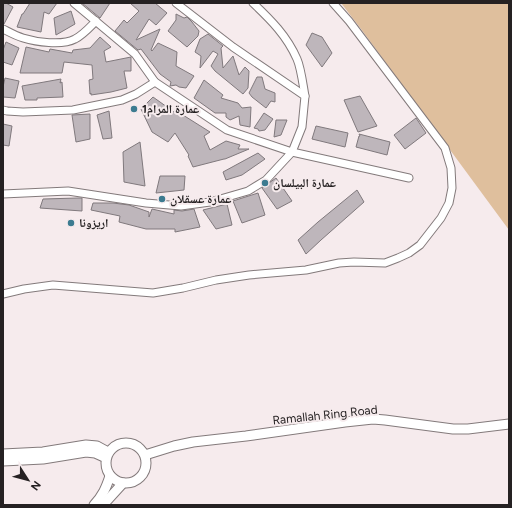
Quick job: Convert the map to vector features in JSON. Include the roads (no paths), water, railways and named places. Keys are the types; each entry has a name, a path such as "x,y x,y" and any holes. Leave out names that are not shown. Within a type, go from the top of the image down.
{"street":[{"path":"74,3 135,54 155,82 228,130 292,152 409,178"},
{"path":"176,3 233,47 305,96"},
{"path":"3,194 68,191 146,203 181,206 210,202 248,191 266,180 292,152 302,128 305,96 298,60 286,38 272,20 253,3"},
{"path":"3,294 24,289 53,285 153,293 216,280 249,275 306,270 339,263 385,263 409,253 420,245 441,218 448,203 452,188 451,168 445,148 349,21 333,3"},
{"path":"3,29 22,38 39,41 68,42 75,39 96,21"},
{"path":"3,110 18,112 72,110 122,100 136,94 155,82"},
{"name":"Ramallah Ring Road","path":"145,456 174,446 193,442 344,422 385,420 453,429 468,429 509,424"},
{"path":"128,442 135,444 141,449 145,456 146,467 141,477 134,481 123,483 110,476 107,469 107,455 117,444 128,442"},
{"path":"3,454 43,452 86,445 97,446 107,455"},
{"path":"3,461 43,459 86,452 107,455"},
{"path":"94,505 107,487 110,476"},
{"path":"103,505 123,483"}],"place":[{"name":"عمارة المرام1","path":"134,109"},
{"name":"عمارة البيلسان","path":"265,183"},
{"name":"عمارة عسقلان","path":"162,199"},
{"name":"اريزونا","path":"71,223"}]}
